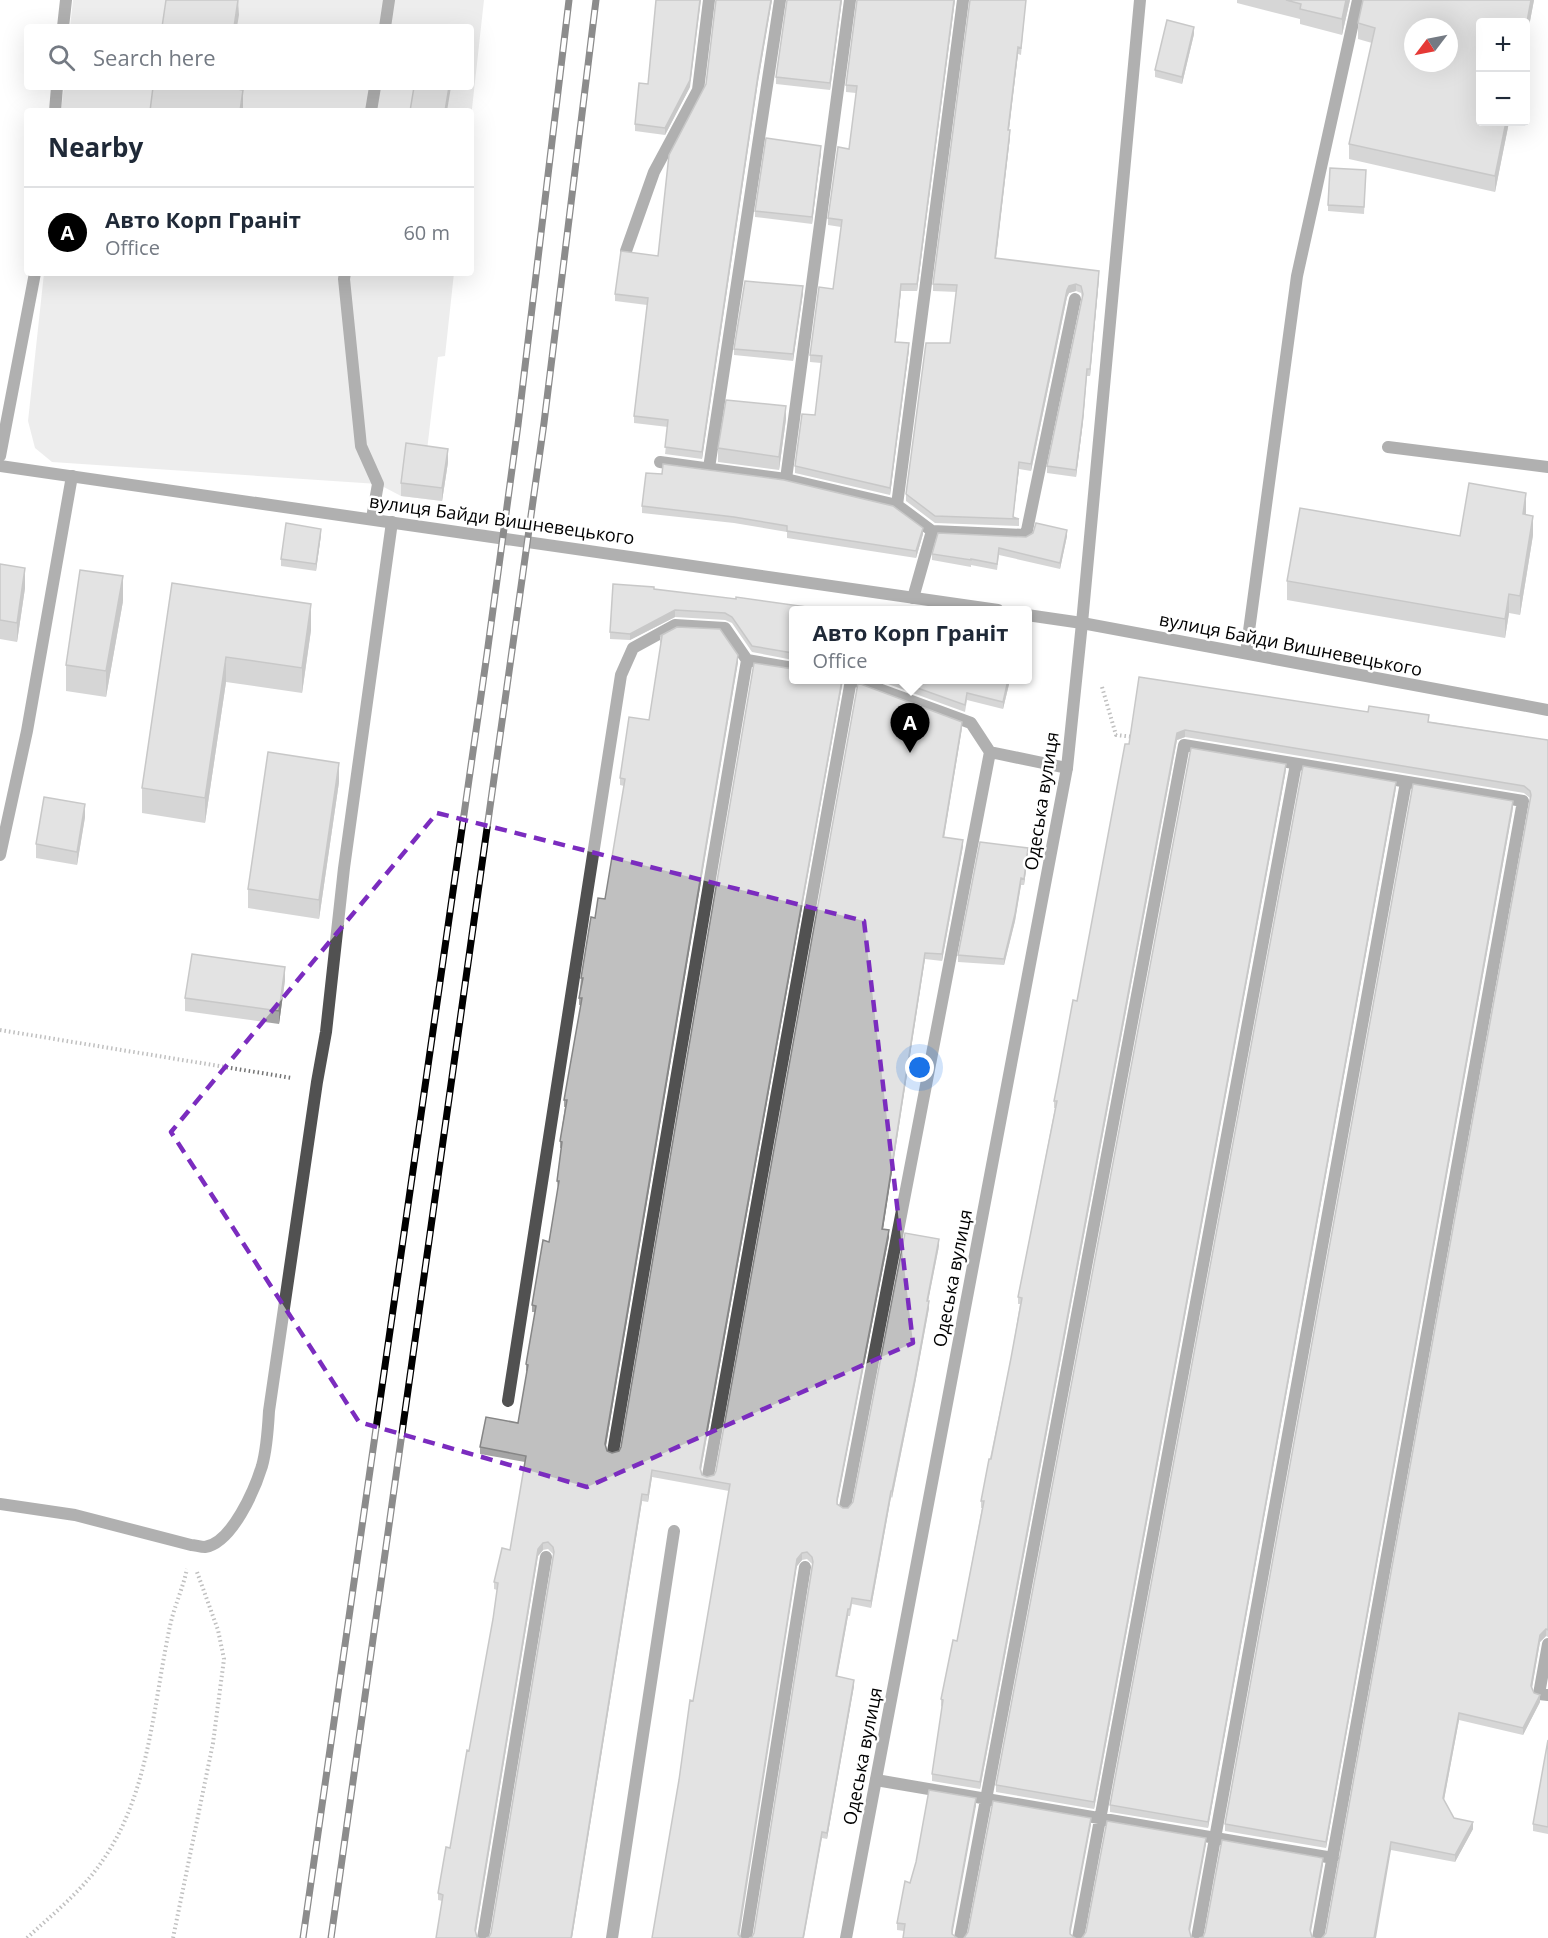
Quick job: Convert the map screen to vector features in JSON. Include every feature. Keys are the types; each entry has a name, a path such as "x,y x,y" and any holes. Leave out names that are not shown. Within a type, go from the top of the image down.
{"street":[{"path":"63,24 66,0"},
{"path":"385,24 389,0"},
{"path":"626,251 654,172 698,90 709,0"},
{"path":"709,468 780,0"},
{"path":"786,479 850,0"},
{"path":"897,505 963,0"},
{"name":"Одеська вулиця","path":"846,1938 1067,768 1140,0"},
{"path":"1246,653 1296,276 1358,0"},
{"path":"55,108 57,90"},
{"path":"372,108 374,90"},
{"path":"0,456 34,276"},
{"path":"344,276 361,446 378,484 372,519"},
{"path":"660,462 786,479 897,505 932,531 1026,536 1075,299"},
{"path":"1388,447 1548,467"},
{"name":"вулиця Байди Вишневецького","path":"0,466 970,606"},
{"path":"0,855 27,731 72,476"},
{"path":"0,1504 75,1515 205,1547 229,1530 248,1503 262,1466 316,1082 326,1032 338,912 392,522"},
{"path":"913,598 932,531"},
{"name":"вулиця Байди Вишневецького","path":"1032,616 1082,623 1548,710"},
{"path":"508,1401 621,675 633,648 675,625 725,628 747,660 613,1452"},
{"path":"747,660 789,667"},
{"path":"708,1476 851,684"},
{"path":"845,1507 990,752 971,723 863,684"},
{"path":"960,1938 1184,746 1523,801 1318,1938"},
{"path":"990,752 1067,768"},
{"path":"1078,1938 1296,764"},
{"path":"1197,1938 1406,782"},
{"path":"612,1938 674,1531"},
{"path":"483,1938 546,1557"},
{"path":"746,1938 805,1567"},
{"path":"1548,1644 1539,1694 1548,1695"},
{"path":"876,1779 1333,1858"}],"path":[{"path":"1099,679 1116,735 1139,738"},
{"path":"0,1030 316,1082"},
{"path":"27,1938 79,1889 103,1861 124,1826 138,1787 148,1747 171,1624 186,1575 191,1545"},
{"path":"172,1938 211,1753 224,1659 218,1630 200,1584 191,1545"}],"highlighted area":[{"path":"437,813 864,921 913,1343 587,1487 359,1422 171,1132"}],"shaded area":[{"path":"73,0 484,0 472,108 61,108 64,90 474,90 474,24 70,24"},
{"path":"44,276 454,276 445,356 438,357 426,459 448,462 442,501 401,496 378,484 52,462 35,448 28,421"}],"building":[{"path":"166,0 238,0 234,24 162,24"},
{"path":"656,0 700,0 690,80 665,128 635,124 639,83 648,84"},
{"path":"716,0 771,0 702,452 665,447 668,420 634,416 648,298 615,294 621,251 658,256 669,155 706,84"},
{"path":"787,0 841,0 830,83 776,77"},
{"path":"857,0 954,0 917,284 901,284 895,342 909,343 890,488 795,466 802,414 815,415 822,356 810,355 819,287 833,289 842,220 828,218 838,147 849,149 857,86 846,85"},
{"path":"970,0 1026,0 1008,130 1010,130 995,258 1099,271 1090,369 1087,369 1076,470 1047,466 1083,294 1081,286 1076,284 1069,286 1067,290 1031,464 1019,462 1013,517 1019,519 935,516 906,494 926,343 950,343 957,285 933,284"},
{"path":"1286,0 1346,0 1342,19 1300,9 1301,4"},
{"path":"1363,0 1531,0 1528,18 1476,18 1476,126 1505,126 1495,176 1349,144 1375,28 1358,23"},
{"path":"1167,20 1194,27 1182,77 1155,70"},
{"path":"153,90 243,90 240,108 150,108"},
{"path":"414,90 448,90 446,108 410,108"},
{"path":"766,138 821,146 812,217 755,211"},
{"path":"1330,168 1366,170 1364,207 1328,205"},
{"path":"745,281 803,286 793,354 734,349"},
{"path":"726,400 786,406 779,457 718,448"},
{"path":"406,443 448,449 442,488 401,483"},
{"path":"663,464 784,480 893,506 923,528 916,551 787,531 787,526 734,517 642,506 646,473 662,474"},
{"path":"1469,483 1526,493 1523,514 1533,516 1520,596 1509,594 1505,619 1287,581 1300,508 1460,536"},
{"path":"286,523 321,529 316,564 281,559"},
{"path":"1036,523 1067,530 1060,563 999,548 997,564 932,554 938,533 1026,537 1033,533"},
{"path":"0,564 25,568 17,623 0,620"},
{"path":"80,570 123,576 106,671 66,665"},
{"path":"172,583 311,604 302,668 226,657 205,798 142,788"},
{"path":"613,584 654,587 654,589 800,606 789,606 789,652 752,646 732,617 725,613 675,610 630,634 610,632"},
{"path":"677,627 720,629 738,655 605,1444 607,1451 612,1453 619,1451 621,1447 754,663 789,668 789,684 841,684 700,1468 702,1475 707,1477 714,1475 716,1471 858,684 962,722 943,837 963,840 942,954 925,953 882,1229 889,1230 837,1499 837,1504 843,1508 848,1508 853,1502 905,1233 939,1239 927,1301 929,1301 871,1601 852,1598 850,1609 848,1609 836,1676 854,1680 827,1833 822,1832 803,1938 749,1938 754,1933 813,1562 807,1552 802,1553 797,1559 738,1934 741,1938 652,1938 690,1700 693,1701 730,1484 652,1470 648,1495 642,1494 571,1938 486,1938 491,1933 554,1552 548,1542 543,1543 538,1549 475,1930 479,1938 436,1938 443,1895 438,1893 446,1847 450,1848 493,1619 498,1583 494,1582 502,1548 510,1550 526,1456 480,1447 486,1417 518,1423 536,1306 532,1305 543,1240 549,1242 559,1181 557,1181 562,1142 560,1141 567,1100 564,1100 582,998 579,998 583,978 581,978 591,917 595,918 598,898 605,899 625,779 620,778 629,717 649,720 662,636 660,636"},
{"path":"1139,677 1368,712 1369,706 1429,715 1428,722 1548,740 1548,1630 1546,1629 1540,1635 1531,1686 1534,1693 1540,1695 1523,1728 1459,1713 1443,1798 1454,1818 1473,1822 1455,1855 1391,1842 1374,1938 1322,1938 1326,1933 1531,795 1524,786 1185,730 1177,733 980,1782 932,1774 943,1700 941,1699 953,1640 957,1641 984,1501 981,1501 1022,1298 1018,1297 1057,1101 1054,1101 1073,1000 1077,1001 1125,744 1129,744"},
{"path":"906,684 1007,684 1003,702 967,693 965,705"},
{"path":"1191,748 1286,764 1094,1802 996,1785"},
{"path":"268,752 339,763 319,900 248,889"},
{"path":"1303,766 1396,782 1208,1822 1110,1805"},
{"path":"1413,784 1513,801 1326,1842 1225,1824"},
{"path":"44,797 85,804 77,852 36,844"},
{"path":"980,842 1028,848 1024,879 1021,878 1004,959 958,955"},
{"path":"192,954 285,967 279,1011 185,998"},
{"path":"1548,1740 1548,1827 1533,1824"},
{"path":"929,1790 976,1798 952,1929 952,1934 957,1938 903,1938 905,1924 897,1923 905,1881 910,1883 916,1862"},
{"path":"993,1801 1091,1818 1070,1929 1070,1934 1075,1938 964,1938 968,1932"},
{"path":"1107,1821 1206,1838 1189,1929 1191,1937 1194,1938 1082,1938 1086,1932"},
{"path":"1222,1840 1323,1858 1310,1930 1312,1937 1315,1938 1199,1938 1203,1937 1205,1932"}],"railway":[{"path":"303,1938 487,654 518,425 569,0"},
{"path":"331,1938 544,423 596,0"}],"place":[{"name":"Авто Корп Граніт","path":"910,753"}]}
